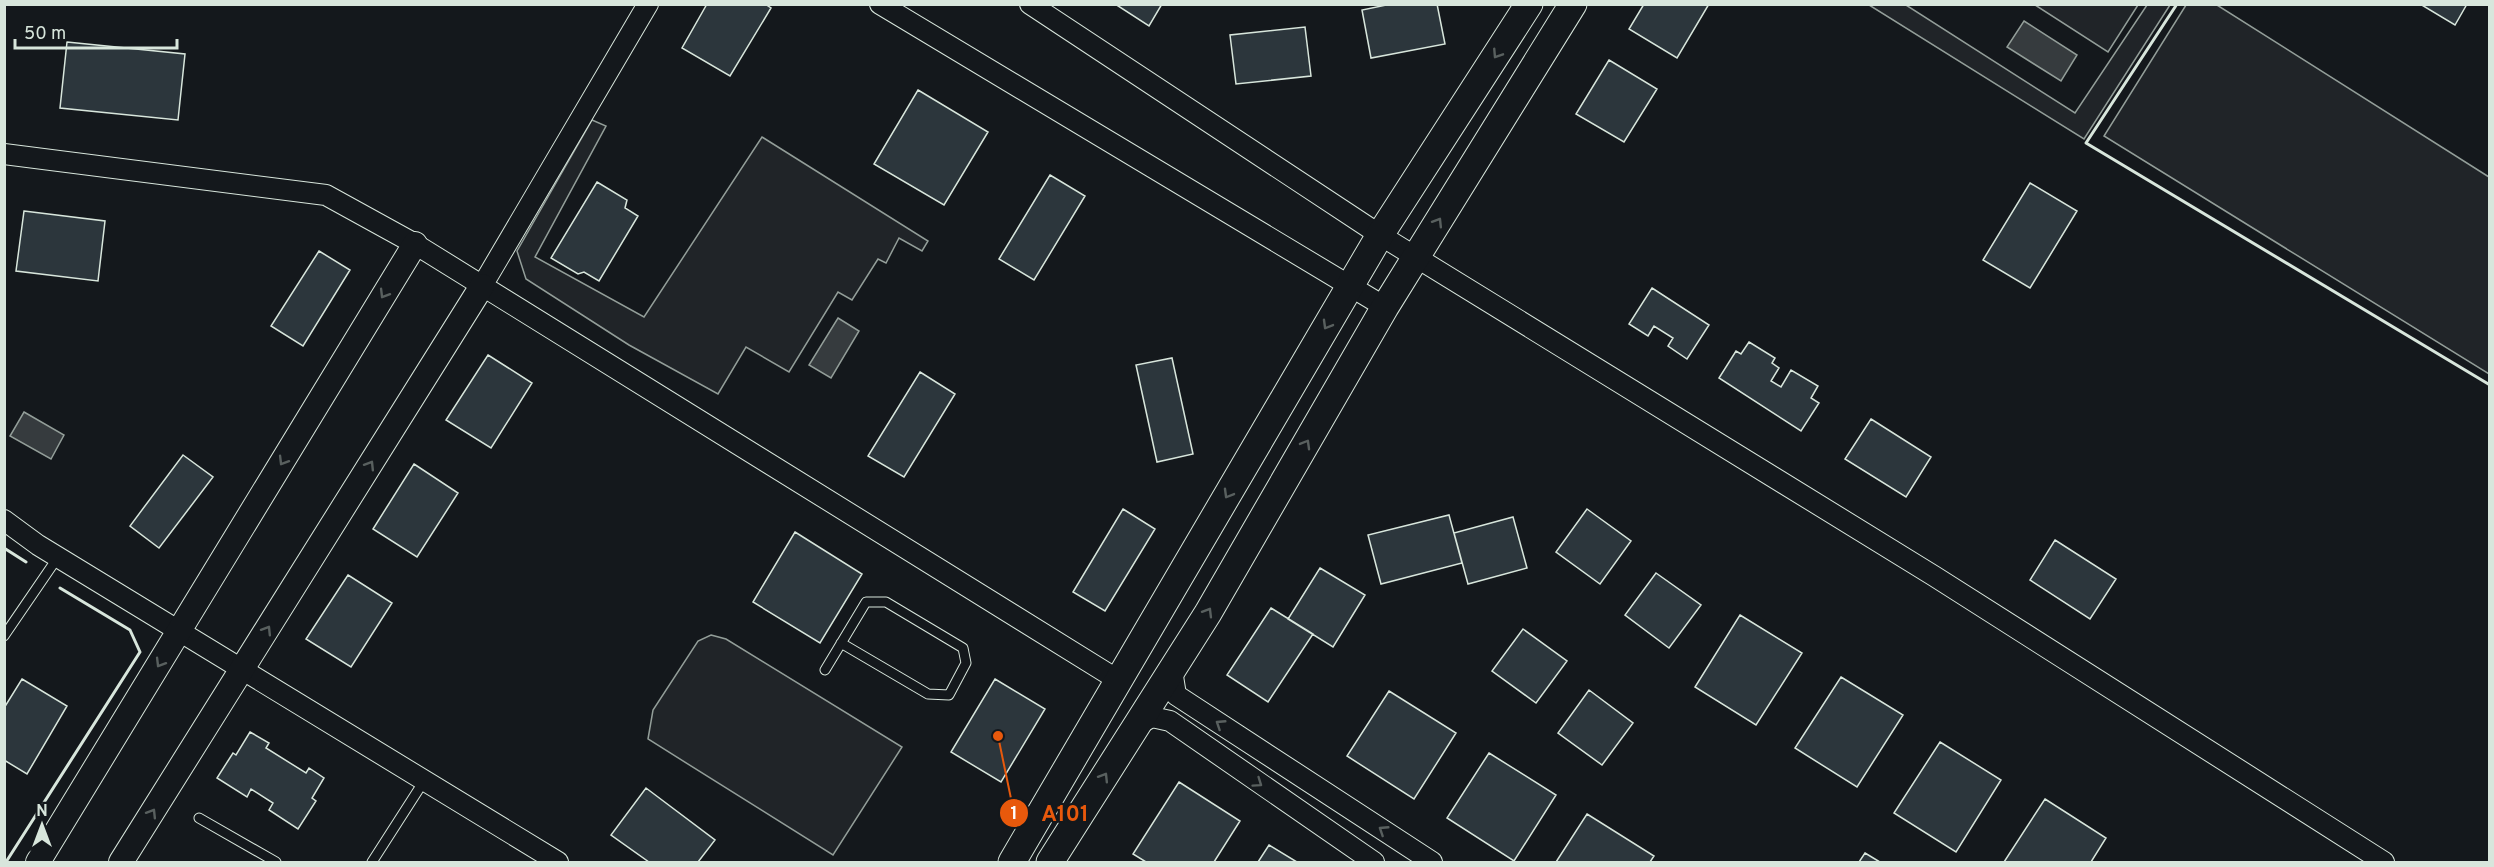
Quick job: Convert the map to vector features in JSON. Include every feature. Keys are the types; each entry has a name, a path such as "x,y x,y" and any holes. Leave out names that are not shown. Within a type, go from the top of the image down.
{"main road":[{"path":"1012,862 1380,235 1529,4"},
{"path":"1050,862 1214,603 1385,307 1573,4"}],"street":[{"path":"121,862 482,286 648,4"},
{"path":"880,4 1385,307"},
{"path":"1030,4 1380,235 1934,576 2384,862"},
{"path":"4,154 326,195 415,244 1119,680"},
{"path":"38,862 415,244"},
{"path":"4,520 58,557 179,632 558,862"},
{"path":"1172,670 1176,695 1432,862"},
{"path":"1137,725 1152,717 1170,721 1374,862"}],"lane":[{"path":"4,636 58,557"},
{"path":"825,670 841,643 866,602 881,601 963,648 966,663 949,695 928,694 841,643"},
{"path":"372,862 424,781"},
{"path":"198,818 276,862"}],"shaded area":[{"path":"1869,5 1906,5 2075,113 2147,5 2170,5 2084,139"},
{"path":"2035,5 2138,5 2108,52"},
{"path":"2186,5 2217,5 2489,177 2489,374 2104,136"},
{"path":"2024,21 2077,55 2061,81 2007,47"},
{"path":"592,120 606,126 535,257 644,317 762,137 928,241 922,251 899,238 886,263 878,259 852,300 838,292 789,372 746,347 718,394 629,345 526,279 517,251"},
{"path":"838,318 859,331 831,378 809,365"},
{"path":"24,412 64,435 51,459 10,436"},
{"path":"711,635 726,639 902,747 833,855 648,739 653,710 698,641"}],"building":[{"path":"707,4 765,4 771,8 730,76 682,48"},
{"path":"1115,4 1162,4 1149,26"},
{"path":"1391,4 1437,4 1445,44 1371,58 1362,10"},
{"path":"1644,4 1709,4 1677,58 1629,29"},
{"path":"2420,4 2467,4 2455,25"},
{"path":"1305,27 1311,76 1236,84 1230,35"},
{"path":"67,42 185,54 178,120 60,108"},
{"path":"1609,60 1657,89 1624,142 1576,114"},
{"path":"918,90 988,132 944,205 874,164"},
{"path":"1050,175 1085,196 1034,280 999,259"},
{"path":"597,182 627,200 625,208 638,216 599,281 584,272 578,274 551,258"},
{"path":"2030,183 2077,211 2030,288 1983,260"},
{"path":"24,211 105,221 98,281 16,271"},
{"path":"319,251 350,270 303,346 271,326"},
{"path":"1652,288 1709,325 1687,359 1668,346 1673,338 1654,326 1648,336 1629,324"},
{"path":"1749,342 1775,358 1772,363 1779,368 1771,381 1781,387 1791,370 1818,386 1811,398 1819,403 1801,431 1719,378 1736,351 1741,354"},
{"path":"488,355 532,383 491,448 446,420"},
{"path":"1172,358 1193,454 1157,462 1136,365"},
{"path":"920,372 955,394 904,477 868,456"},
{"path":"1871,419 1931,457 1906,497 1845,459"},
{"path":"183,455 213,477 159,548 130,526"},
{"path":"414,464 458,493 417,557 373,529"},
{"path":"1123,509 1155,529 1105,611 1073,592"},
{"path":"1587,509 1631,541 1600,584 1556,552"},
{"path":"1449,515 1462,563 1381,584 1368,535"},
{"path":"1513,517 1527,568 1468,584 1454,533"},
{"path":"795,532 862,574 820,643 753,602"},
{"path":"2055,540 2116,579 2090,619 2030,580"},
{"path":"1320,568 1365,595 1333,647 1288,619"},
{"path":"1656,573 1701,605 1669,648 1625,615"},
{"path":"348,575 392,603 351,667 306,639"},
{"path":"1271,608 1313,634 1268,702 1227,675"},
{"path":"1740,615 1802,653 1756,725 1695,687"},
{"path":"1523,629 1567,661 1536,703 1492,671"},
{"path":"1841,677 1903,715 1857,787 1795,748"},
{"path":"22,679 67,706 27,774 4,760 4,708"},
{"path":"995,679 1045,709 1001,782 951,752"},
{"path":"1589,690 1633,723 1602,765 1558,733"},
{"path":"1389,691 1456,733 1414,799 1347,756"},
{"path":"250,732 269,743 266,748 306,773 309,768 324,778 312,798 316,801 298,829 269,810 273,803 251,789 247,797 217,778 233,753 236,755"},
{"path":"1940,742 2001,780 1956,852 1894,813"},
{"path":"1489,753 1556,795 1514,861 1447,818"},
{"path":"1179,782 1240,821 1214,862 1146,862 1133,854"},
{"path":"646,788 715,840 698,862 649,862 611,835"},
{"path":"2045,799 2106,838 2091,862 2004,862"},
{"path":"1587,814 1654,856 1650,862 1556,862"},
{"path":"1269,845 1297,862 1258,862"},
{"path":"1865,853 1880,862 1859,862"}],"wall":[{"path":"2177,4 2086,143 2490,385"},
{"path":"4,548 26,562"},
{"path":"6,862 140,652 130,630 60,588"}],"place":[{"name":"A101","path":"998,736"}]}
